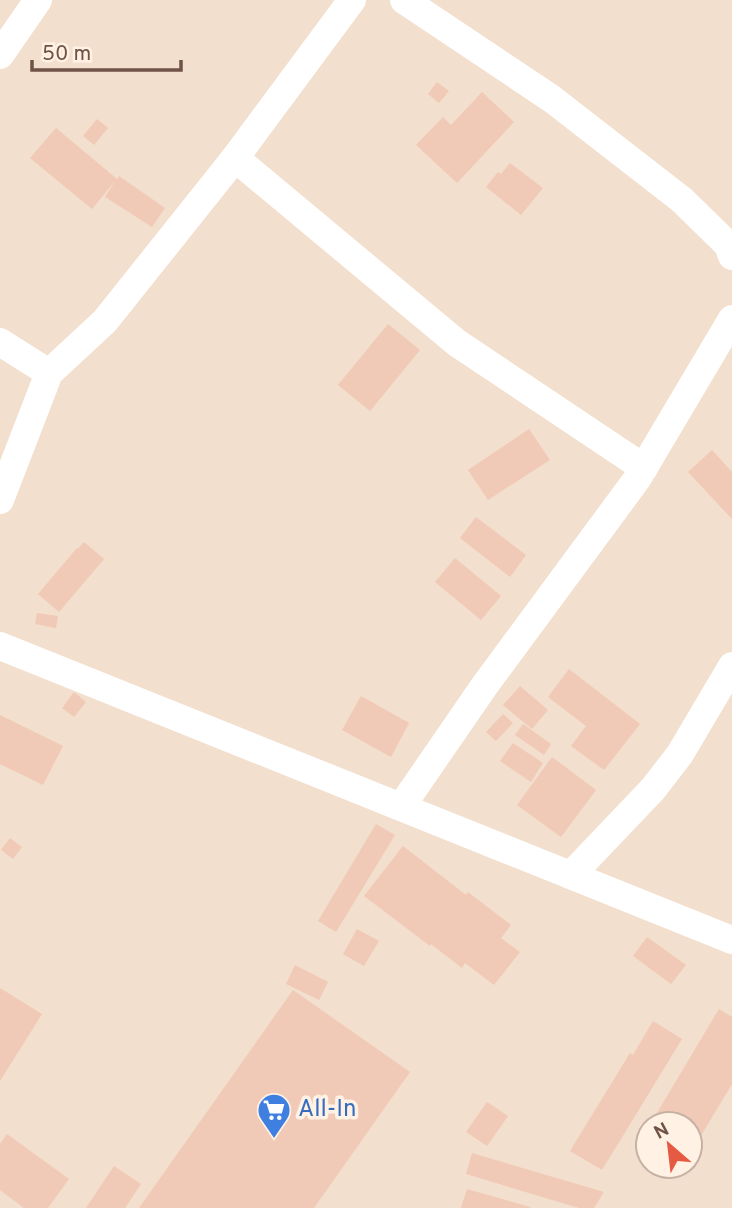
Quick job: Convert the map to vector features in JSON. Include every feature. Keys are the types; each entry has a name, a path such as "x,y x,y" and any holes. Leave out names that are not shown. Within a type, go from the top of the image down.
{"street":[{"path":"0,55 38,0"},
{"path":"0,500 49,373 105,321 235,158 352,0"},
{"path":"404,0 552,99 682,200 727,245 732,256"},
{"path":"235,158 457,343 644,468"},
{"path":"401,807 485,685 644,468 732,319"},
{"path":"0,342 49,373"},
{"path":"0,646 732,940"},
{"path":"571,875 653,789 680,754 732,666"}],"shaded area":[{"path":"0,0 732,0 732,1208 0,1208"}],"building":[{"path":"437,82 449,91 439,103 428,94"},
{"path":"482,92 514,122 457,183 416,145 443,117 451,125"},
{"path":"97,119 108,128 94,145 83,136"},
{"path":"56,128 117,179 119,176 165,208 152,227 105,197 115,181 92,209 30,158"},
{"path":"510,163 543,188 521,215 486,187 498,172 501,174"},
{"path":"388,324 420,350 370,411 338,385"},
{"path":"529,429 550,460 488,500 468,470"},
{"path":"712,450 732,472 732,519 688,472"},
{"path":"476,517 526,555 510,577 460,538"},
{"path":"84,542 104,559 59,612 38,594"},
{"path":"455,558 501,596 481,620 435,582"},
{"path":"37,613 58,616 56,628 35,624"},
{"path":"569,669 640,724 604,770 571,746 586,726 548,697"},
{"path":"520,686 548,710 532,729 503,705"},
{"path":"74,692 86,702 74,717 62,708"},
{"path":"361,696 409,723 391,757 342,730"},
{"path":"503,714 513,723 496,741 486,732"},
{"path":"0,715 63,746 43,785 0,764"},
{"path":"523,724 551,744 544,755 515,735"},
{"path":"513,743 543,763 531,782 500,761"},
{"path":"552,757 596,790 561,837 517,805"},
{"path":"376,824 395,835 336,932 318,921"},
{"path":"10,838 22,847 13,859 1,850"},
{"path":"403,846 466,895 468,892 511,925 501,938 520,952 494,985 465,963 462,968 364,896"},
{"path":"357,929 379,941 364,966 343,954"},
{"path":"647,937 686,965 671,984 633,956"},
{"path":"295,965 328,982 319,1000 286,984"},
{"path":"0,988 42,1014 0,1081"},
{"name":"All-In","path":"293,990 410,1072 314,1208 139,1208"},
{"path":"719,1009 732,1017 732,1084 704,1131 704,1110 659,1110"},
{"path":"653,1021 682,1039 639,1110 634,1110 634,1118 602,1170 570,1151 630,1053 633,1055"},
{"path":"487,1102 508,1116 487,1146 466,1132"},
{"path":"7,1134 69,1179 48,1208 24,1208 0,1190 0,1144"},
{"path":"472,1153 604,1192 594,1208 579,1208 466,1174"},
{"path":"114,1166 141,1184 125,1208 86,1208"},
{"path":"467,1189 530,1207 530,1208 461,1208"}],"place":[{"name":"All-In","path":"274,1140"}]}
